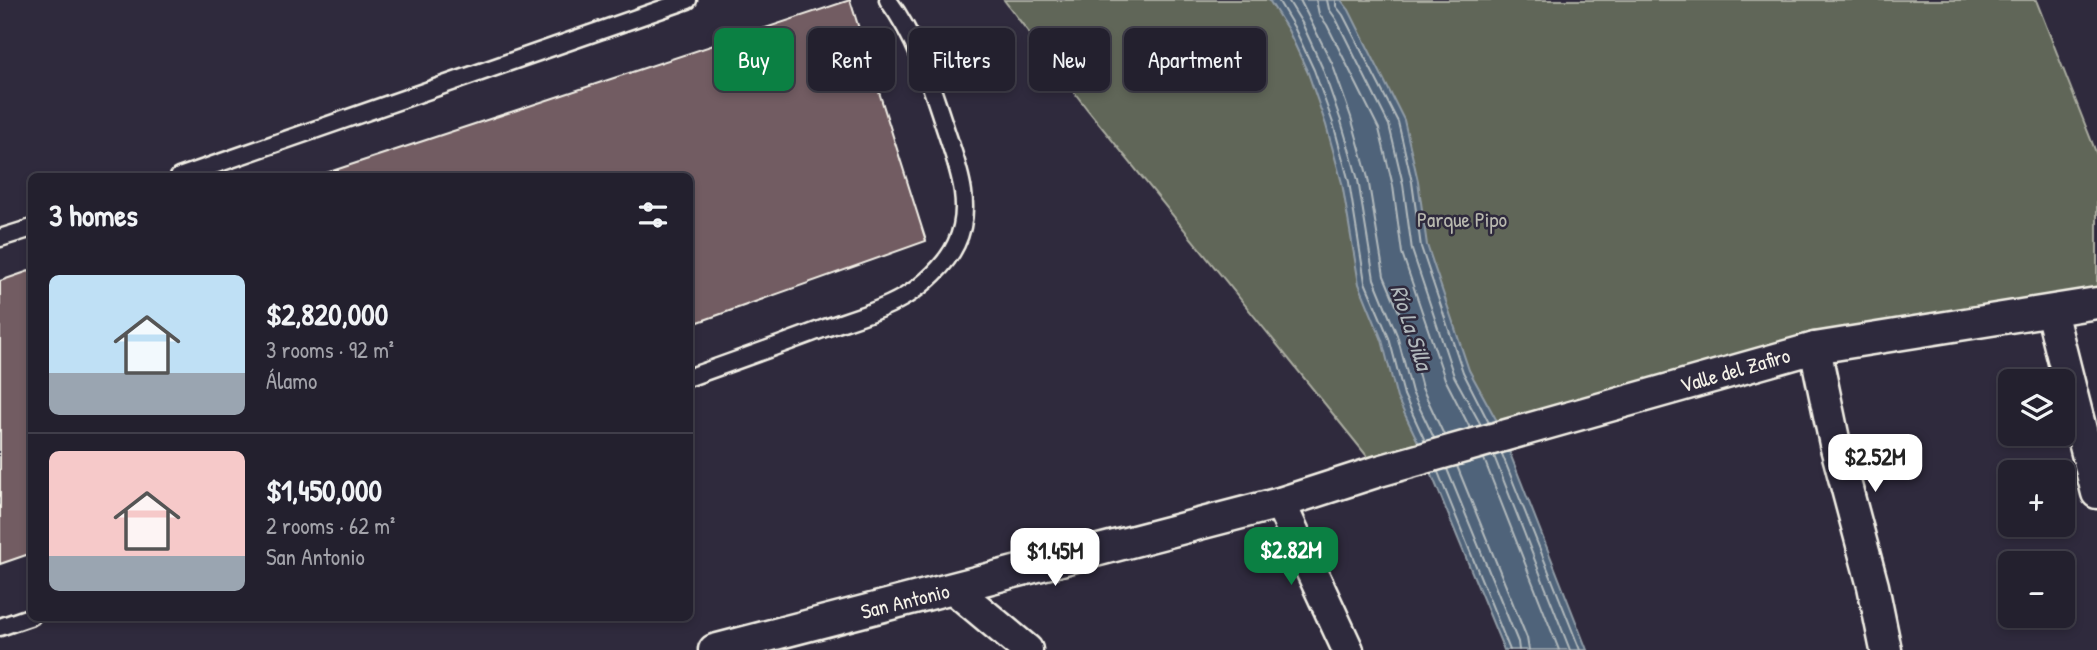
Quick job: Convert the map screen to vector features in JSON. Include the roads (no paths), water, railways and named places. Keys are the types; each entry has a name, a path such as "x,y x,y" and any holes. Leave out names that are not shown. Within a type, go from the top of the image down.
{"street":[{"name":"Valle del Zafiro","path":"1379,471 1815,348 2097,303"},
{"path":"2051,311 2097,493"},
{"path":"1815,348 1835,444 1873,586 1886,650"},
{"name":"San Antonio","path":"714,650 1280,503 1379,471"},
{"path":"1280,503 1348,650"},
{"path":"954,589 1027,650"}],"lane":[{"path":"191,173 688,0"},
{"path":"693,376 904,297 948,259 957,243 964,203 962,178 918,51 907,27 888,0"},
{"path":"0,238 28,229"},
{"path":"0,627 28,617"}],"water":[{"name":"Río La Silla","path":"1269,0 1341,0 1349,10 1404,120 1418,181 1427,245 1469,370 1498,423 1587,650 1504,650 1420,446 1397,398 1382,340 1359,284 1342,183 1326,125 1308,73 1288,30"}],"park label":[{"name":"Parque Pipo","path":"1462,219"}]}
